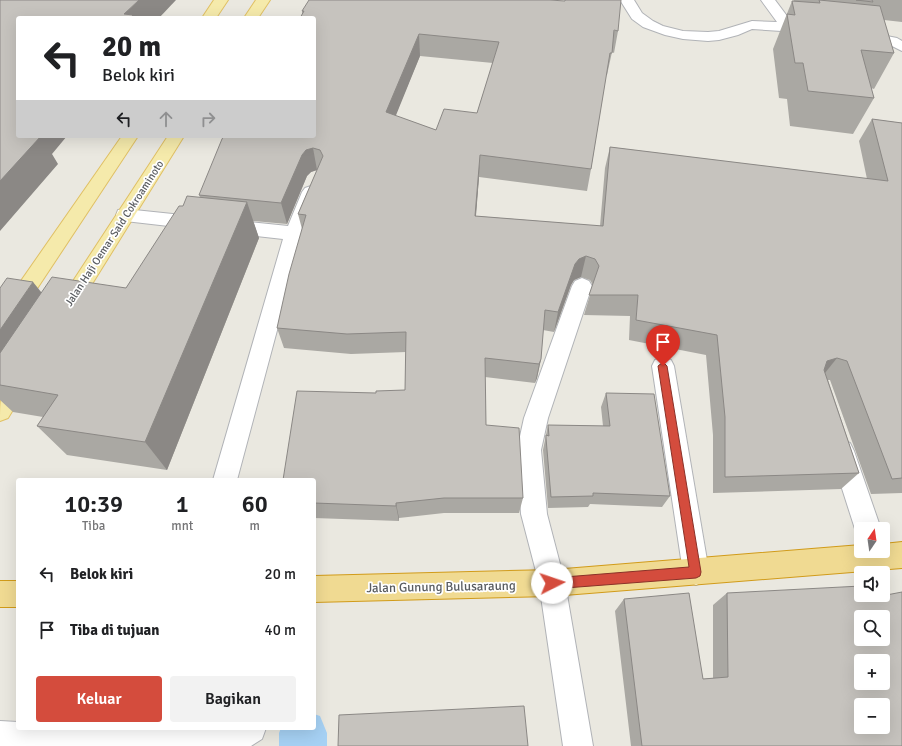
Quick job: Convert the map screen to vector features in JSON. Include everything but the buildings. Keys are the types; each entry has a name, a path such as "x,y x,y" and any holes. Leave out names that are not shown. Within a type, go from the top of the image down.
{"highway":[{"name":"Jalan Gunung Bulusaraung","path":"316,589 552,583 696,572 854,557"},
{"path":"0,594 16,594"}],"main road":[{"path":"210,16 221,0"},
{"path":"252,16 263,0"},
{"path":"0,328 129,138"},
{"name":"Jalan Haji Oemar Said Cokroaminoto","path":"58,320 175,138"},
{"path":"0,411 29,366"}],"street":[{"path":"627,0 637,17 651,27 679,34 709,36 730,33 753,25 811,30"},
{"path":"768,0 789,28"},
{"path":"849,34 878,37 902,46"},
{"path":"226,478 294,233 317,177"},
{"path":"125,215 294,233"},
{"path":"578,746 552,583 534,514 529,450 536,418 582,286"},
{"path":"663,366 696,572"},
{"path":"834,428 866,522"},
{"path":"0,736 217,744 237,738 248,730"}],"waterway":[{"path":"303,733 303,746"}],"route":[{"path":"552,583 696,572 663,366"}]}
